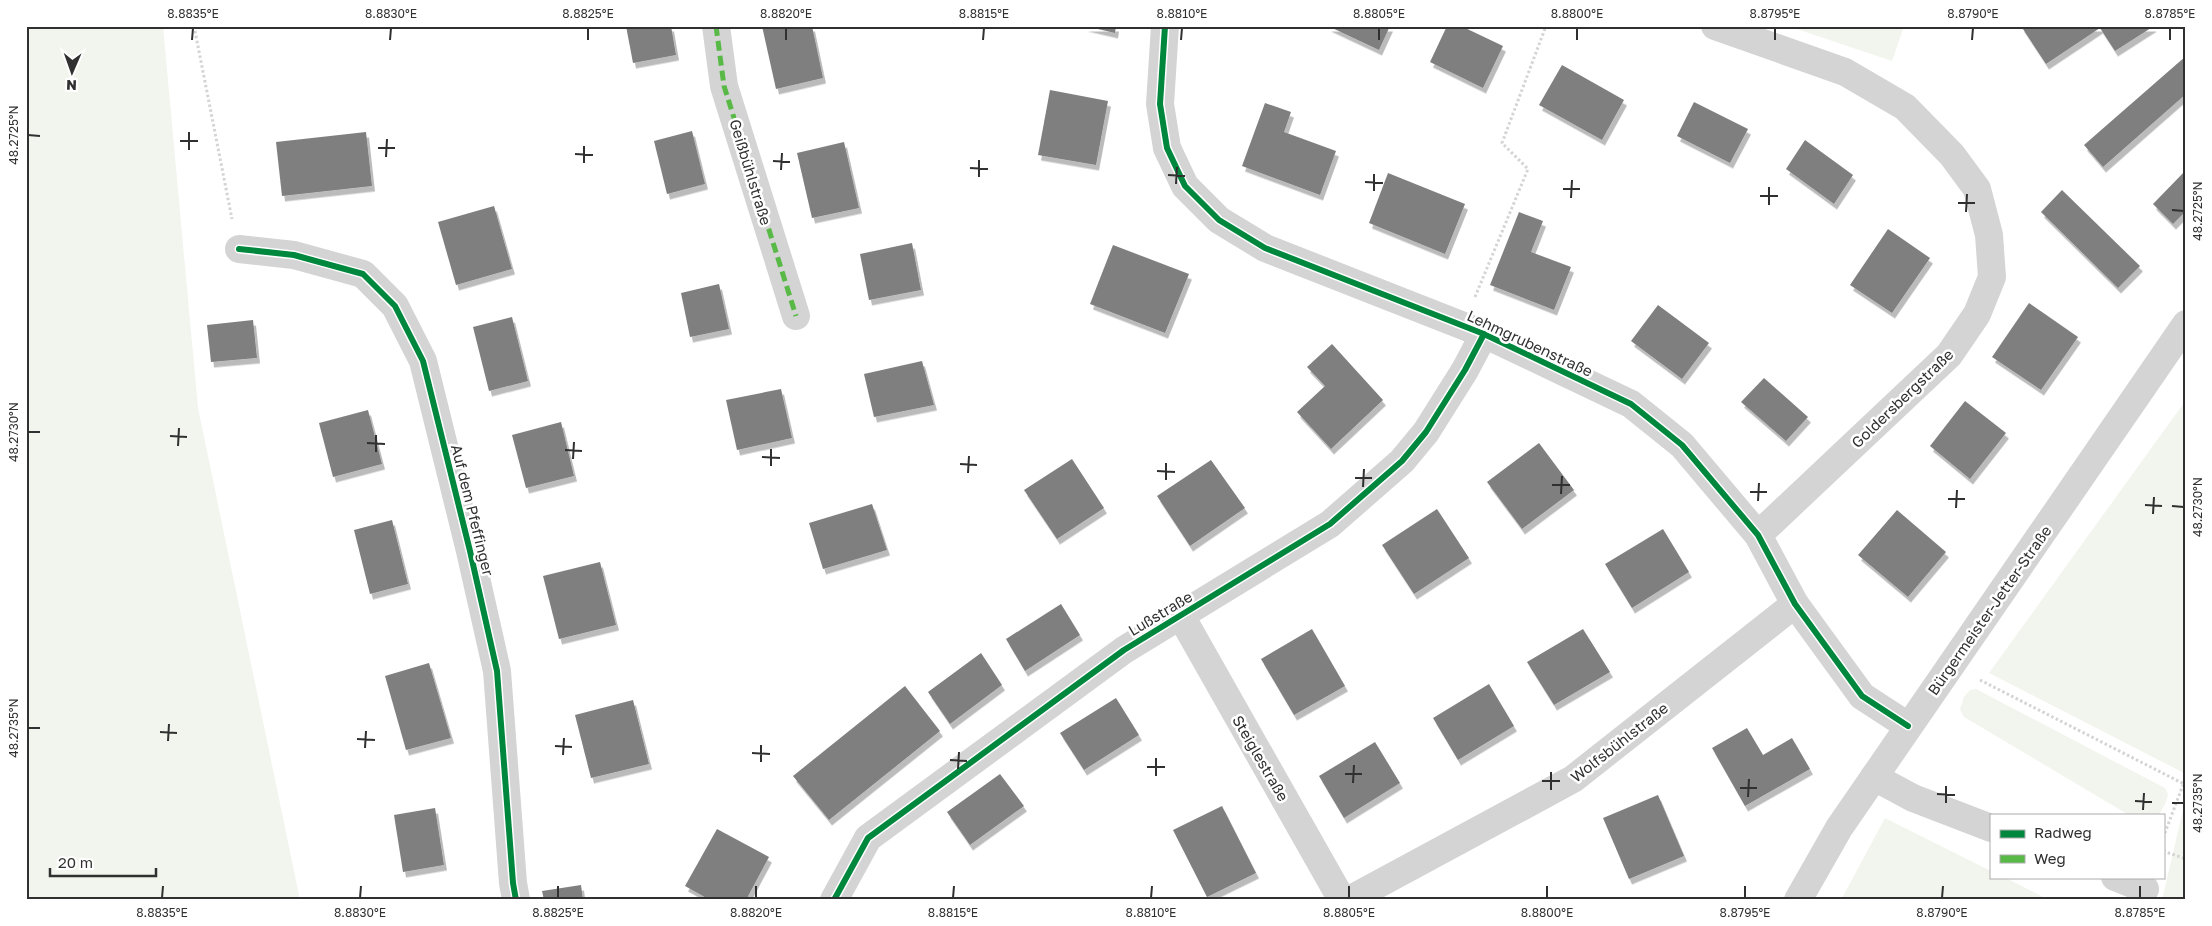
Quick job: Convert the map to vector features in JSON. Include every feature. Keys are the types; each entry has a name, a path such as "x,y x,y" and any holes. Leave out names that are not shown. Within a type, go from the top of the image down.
{"street":[{"name":"Geißbühlstraße","path":"716,26 724,86 796,316"},
{"name":"Lehmgrubenstraße","path":"1165,26 1160,104 1167,148 1185,186 1219,220 1264,248 1474,330 1631,404 1682,446 1758,535 1795,604 1862,696 1908,726"},
{"name":"Goldersbergstraße","path":"1715,26 1845,72 1905,107 1952,155 1976,189 1989,235 1992,277 1976,314 1949,355 1758,535"},
{"name":"Auf dem Pfeffinger","path":"238,249 294,255 363,274 395,306 423,361 470,551 497,671 513,883 516,900"},
{"name":"Bürgermeister-Jetter-Straße","path":"1798,900 1839,828 2186,324"},
{"name":"Lußstraße","path":"834,900 868,838 1124,650 1330,524 1402,460 1426,432 1465,370 1474,330"},
{"name":"Wolfsbühlstraße","path":"1349,900 1573,779 1795,604"},
{"name":"Steiglestraße","path":"1180,616 1342,900"},
{"path":"1874,777 1913,798 1990,828"},
{"path":"2118,878 2145,889"}],"path":[{"path":"194,26 238,249"},
{"path":"1474,330 1528,169 1502,143 1546,26"},
{"path":"1952,665 2184,785 2164,835"},
{"path":"2164,851 2186,859"}],"shaded area":[{"path":"26,26 163,26 198,408 300,900 26,900"},
{"path":"1788,26 1904,26 1892,61"},
{"path":"2186,400 2186,774 1989,673"},
{"path":"1976,689 2165,788 2168,794 2160,814 2127,814 1964,717 1960,709 1964,697 1970,690"},
{"path":"2186,797 2186,900 2162,900"},
{"path":"1885,818 1990,870 1990,878 2006,878 2049,900 1841,900"}],"building":[{"path":"626,26 671,26 676,55 633,63"},
{"path":"762,26 812,26 823,78 776,89"},
{"path":"1085,26 1116,26 1115,33"},
{"path":"1328,26 1390,26 1379,50"},
{"path":"1447,26 1461,26 1503,46 1483,88 1430,62"},
{"path":"2021,26 2154,26 2115,51 2100,28 2046,64"},
{"path":"2186,56 2186,94 2103,167 2084,145"},
{"path":"1562,65 1624,100 1602,140 1539,105"},
{"path":"1050,90 1108,101 1096,165 1038,155"},
{"path":"1694,102 1748,129 1730,163 1677,136"},
{"path":"1265,103 1291,112 1284,132 1336,151 1320,195 1242,166"},
{"path":"692,131 705,184 667,194 654,141"},
{"path":"366,132 372,186 282,196 276,142"},
{"path":"1805,140 1853,175 1834,204 1786,169"},
{"path":"844,142 859,208 812,218 797,153"},
{"path":"2186,170 2186,211 2173,224 2153,204"},
{"path":"1388,173 1465,204 1445,254 1369,223"},
{"path":"2062,190 2140,266 2118,288 2041,212"},
{"path":"494,206 512,269 456,285 438,222"},
{"path":"1519,212 1543,221 1531,252 1571,267 1554,310 1490,285"},
{"path":"1888,229 1930,258 1892,313 1850,285"},
{"path":"912,243 921,290 869,300 860,254"},
{"path":"1113,245 1189,274 1165,333 1090,304"},
{"path":"719,284 729,329 690,337 681,293"},
{"path":"2029,303 2078,337 2041,390 1992,357"},
{"path":"1658,305 1709,343 1682,379 1631,341"},
{"path":"512,317 528,381 489,391 473,327"},
{"path":"253,320 257,358 211,362 207,325"},
{"path":"1332,344 1383,400 1331,449 1297,412 1325,386 1307,367"},
{"path":"922,361 934,405 874,417 864,374"},
{"path":"1764,378 1808,417 1786,441 1741,402"},
{"path":"781,389 792,438 737,450 726,400"},
{"path":"1965,401 2006,433 1970,479 1930,446"},
{"path":"368,410 382,464 333,477 319,423"},
{"path":"561,422 574,476 526,488 512,435"},
{"path":"1539,443 1574,490 1522,529 1487,482"},
{"path":"1072,459 1104,508 1057,539 1024,490"},
{"path":"1211,460 1245,508 1190,546 1157,496"},
{"path":"872,504 887,550 823,569 809,523"},
{"path":"1437,509 1469,558 1414,594 1382,545"},
{"path":"1897,510 1946,552 1908,597 1858,555"},
{"path":"392,520 408,584 370,594 354,530"},
{"path":"1663,529 1689,572 1632,608 1605,564"},
{"path":"600,562 616,625 559,639 543,576"},
{"path":"1061,604 1080,635 1025,671 1006,639"},
{"path":"1312,629 1345,686 1294,715 1261,659"},
{"path":"1583,629 1610,672 1554,705 1527,662"},
{"path":"981,653 1002,685 950,724 928,692"},
{"path":"429,663 451,738 406,750 385,676"},
{"path":"1489,684 1514,726 1458,760 1433,718"},
{"path":"905,686 940,731 829,820 793,776"},
{"path":"1116,698 1139,735 1084,770 1060,733"},
{"path":"633,700 649,764 591,778 575,715"},
{"path":"1747,728 1763,755 1792,738 1810,769 1745,806 1712,748"},
{"path":"1375,742 1400,783 1344,818 1319,776"},
{"path":"1000,774 1024,806 970,845 947,812"},
{"path":"1658,795 1684,856 1629,879 1603,818"},
{"path":"1222,806 1256,873 1207,897 1173,830"},
{"path":"435,808 444,865 403,872 394,815"},
{"path":"717,829 769,857 746,900 710,900 685,886"},
{"path":"581,885 583,900 544,900 542,891"}],"marked path":[{"path":"716,26 724,86 796,316"}],"cycle path":[{"path":"1165,26 1160,104 1167,148 1185,186 1219,220 1265,248 1484,334 1631,404 1682,445 1758,535 1795,604 1862,696 1908,726"},
{"path":"239,249 294,255 363,274 395,306 423,361 470,551 497,671 513,883 516,900"},
{"path":"834,900 868,838 1124,650 1330,524 1402,461 1426,432 1465,370 1484,334"}]}
